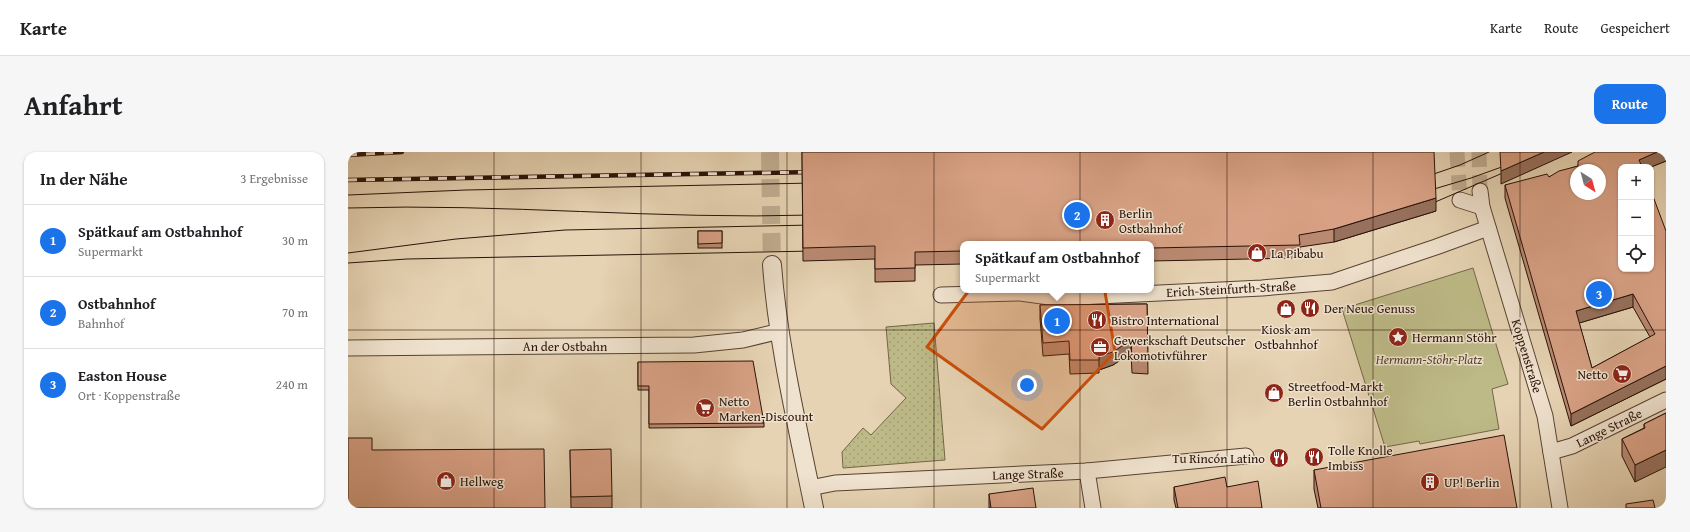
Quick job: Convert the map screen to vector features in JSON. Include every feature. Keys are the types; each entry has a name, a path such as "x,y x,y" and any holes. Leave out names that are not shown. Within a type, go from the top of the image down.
{"street":[{"name":"Koppenstraße","path":"1480,192 1482,208 1545,416 1560,508"},
{"path":"1460,200 1482,208"},
{"name":"Erich-Steinfurth-Straße","path":"941,295 1020,293 1057,298 1262,288 1332,282 1436,248 1488,228"},
{"path":"772,265 774,293 780,331 814,508"},
{"name":"An der Ostbahn","path":"348,348 694,345 743,340 780,331"},
{"name":"Lange Straße","path":"1551,452 1572,446 1666,400"},
{"name":"Lange Straße","path":"810,488 835,484 1087,471 1246,456"},
{"path":"1087,471 1092,508"}],"highlighted area":[{"path":"1101,268 1115,352 1042,429 927,347 970,289"}],"green space":[{"name":"Hermann-Stöhr-Platz","path":"1473,268 1508,384 1492,389 1499,429 1420,444 1419,441 1385,447 1342,309"},
{"path":"934,323 945,460 843,468 842,452 863,428 871,435 906,398 891,384 886,327"}],"building":[{"name":"Berlin Ostbahnhof","path":"802,152 1434,152 1436,198 1334,229 1299,235 1300,245 1154,248 1154,241 960,241 960,251 915,252 915,268 875,269 875,246 803,248"},
{"path":"1500,152 1544,152 1501,171"},
{"path":"1595,152 1657,152 1639,160 1641,164 1618,164 1618,272 1654,272 1654,199 1666,231 1666,366 1571,414 1505,185 1547,174 1549,177 1559,171 1570,168 1570,200 1606,200 1606,164 1578,164 1578,161","holes":["1633,294 1655,334 1592,368 1576,311"]},
{"path":"698,231 722,231 722,243 698,244"},
{"path":"1147,304 1148,360 1132,360 1131,340 1113,352 1099,356 1099,360 1070,360 1069,341 1043,343 1040,305"},
{"name":"Netto Marken-Discount","path":"753,361 764,423 649,424 649,386 638,386 638,362"},
{"path":"1666,413 1666,450 1635,465 1622,439 1645,428 1644,424"},
{"name":"UP! Berlin","path":"1504,435 1517,508 1321,508 1314,470"},
{"name":"Hellweg","path":"348,438 372,438 372,450 544,449 545,508 348,508"},
{"path":"611,449 612,496 571,497 570,450"},
{"path":"1225,477 1227,487 1258,481 1262,508 1178,508 1174,487"},
{"path":"1033,488 1036,508 991,508 989,494"},
{"path":"1653,500 1655,508 1626,508 1626,504"}],"tunnel":[{"path":"770,152 772,265"},
{"path":"1457,152 1460,200"},
{"path":"1479,152 1480,191"}],"tram line":[{"path":"1425,177 1460,165 1489,152"},
{"path":"1424,192 1471,178 1510,164"},
{"path":"1426,206 1505,172"},
{"path":"348,195 466,190 814,183"},
{"path":"348,208 406,207 697,215 814,215"},
{"path":"348,253 456,239 565,230 813,225"},
{"path":"348,263 407,259 814,251"}],"railway":[{"path":"348,155 402,152"},
{"path":"348,180 813,172"}],"place":[{"name":"Ostbahnhof","path":"1077,215"},
{"name":"Berlin Ostbahnhof","path":"1105,220"},
{"name":"La Pibabu","path":"1257,253"},
{"name":"Easton House","path":"1599,294"},
{"name":"Der Neue Genuss","path":"1310,308"},
{"name":"Kiosk am Ostbahnhof","path":"1286,309"},
{"name":"Bistro International","path":"1097,320"},
{"name":"Spätkauf am Ostbahnhof","path":"1057,321"},
{"name":"Hermann Stöhr","path":"1398,337"},
{"name":"Gewerkschaft Deutscher Lokomotivführer","path":"1100,347"},
{"name":"Netto","path":"1622,374"},
{"name":"Streetfood-Markt Berlin Ostbahnhof","path":"1274,393"},
{"name":"Netto Marken-Discount","path":"705,408"},
{"name":"Tolle Knolle Imbiss","path":"1314,457"},
{"name":"Tu Rincón Latino","path":"1279,458"},
{"name":"Hellweg","path":"446,481"},
{"name":"UP! Berlin","path":"1430,482"}]}
